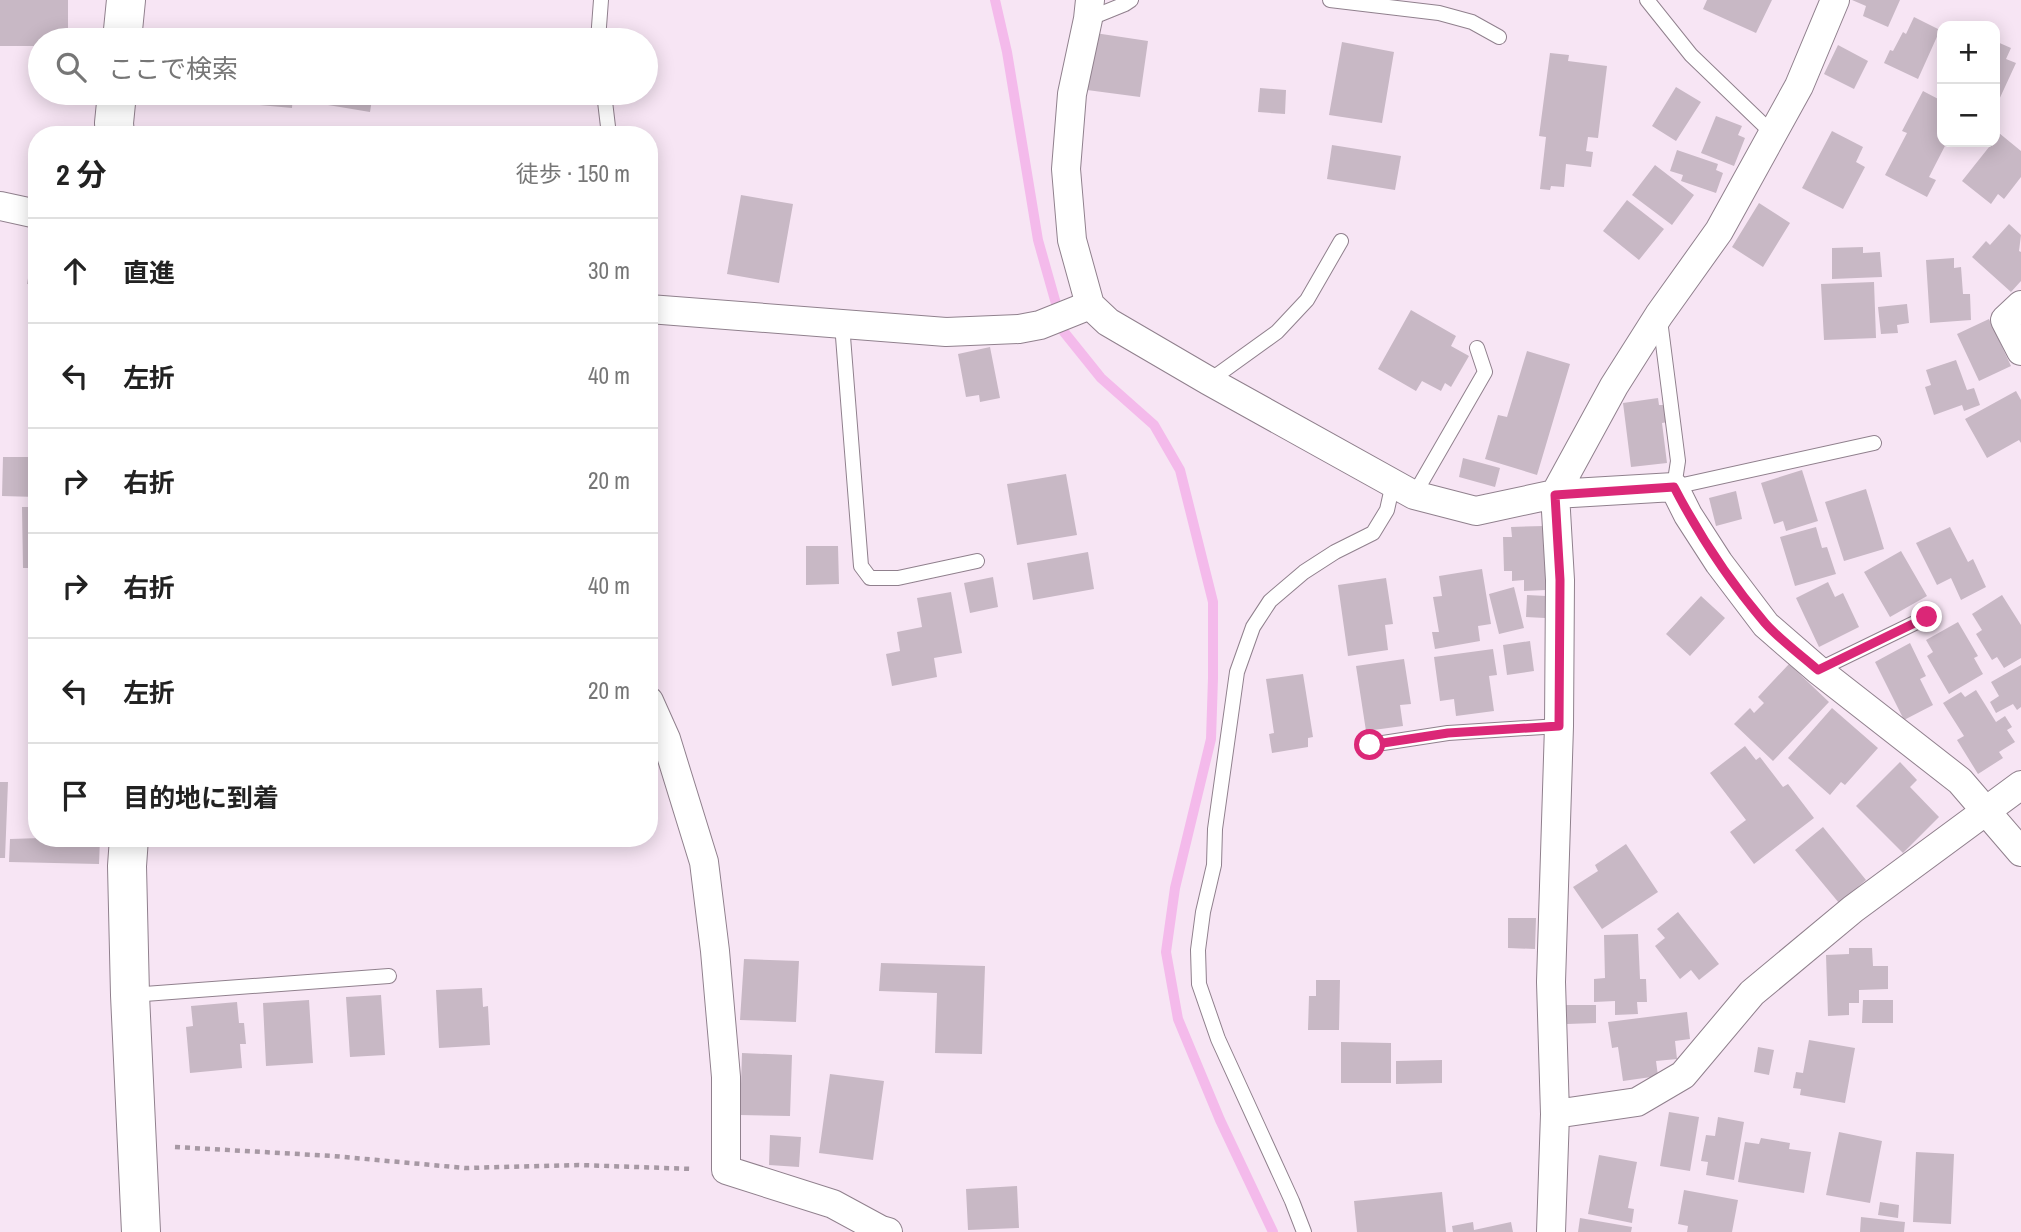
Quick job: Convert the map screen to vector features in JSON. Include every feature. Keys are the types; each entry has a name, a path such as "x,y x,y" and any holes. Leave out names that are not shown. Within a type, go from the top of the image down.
{"street":[{"path":"123,28 126,0"},
{"path":"1551,1232 1555,1114 1550,982 1559,726 1560,580 1555,495 1614,386 1719,231 1799,86 1835,0"},
{"path":"1081,308 1066,169 1072,94 1089,10"},
{"path":"114,126 116,105"},
{"path":"0,206 28,212"},
{"path":"2021,304 2005,320 2021,351"},
{"path":"658,310 946,332 1019,329 1040,325 1081,308 1404,489 1476,511 1555,495 1674,487 1688,515 1719,562 1766,625 1818,670 1960,781 2021,852"},
{"path":"658,722 704,862 726,1077 726,1170 833,1204 888,1232"},
{"path":"1555,1114 1637,1102 1683,1075 1752,993 1853,909 2021,785"},
{"path":"128,847 130,995 141,1232"}],"lane":[{"path":"599,28 601,0"},
{"path":"1089,10 1125,4 1131,0"},
{"path":"1330,0 1439,13 1472,22 1499,37"},
{"path":"1647,0 1691,55 1772,133"},
{"path":"605,105 608,126"},
{"path":"1209,381 1277,332 1307,300 1341,242"},
{"path":"1659,316 1678,461 1674,487 1874,443"},
{"path":"842,324 861,566 870,578 898,578 977,561"},
{"path":"1304,1232 1218,1039 1199,984 1198,950 1203,912 1214,865 1216,817 1237,672 1253,627 1270,601 1304,572 1335,552 1373,533 1485,372 1477,348"},
{"path":"1818,670 1927,617"},
{"path":"1370,745 1448,733 1559,726"},
{"path":"130,995 389,976"}],"path":[{"path":"138,1146 237,1149 465,1167 579,1165 726,1170"}],"building":[{"path":"0,0 68,0 68,28 28,28 28,46 0,46"},
{"path":"1707,0 1772,0 1756,33 1703,9"},
{"path":"1852,0 1900,0 1888,27 1863,16 1866,6"},
{"path":"1914,17 1937,28 1937,37 1918,79 1884,63 1903,32 1906,34"},
{"path":"1095,33 1148,41 1140,97 1087,90"},
{"path":"1342,42 1394,52 1382,123 1329,115"},
{"path":"2000,43 2011,48 2006,59 2016,63 2000,98"},
{"path":"1838,45 1868,61 1854,89 1824,74"},
{"path":"1550,53 1569,55 1568,61 1607,66 1598,138 1588,137 1586,151 1593,152 1591,167 1566,164 1564,187 1551,186 1550,190 1540,189 1546,137 1539,136"},
{"path":"1676,87 1701,102 1676,141 1652,126"},
{"path":"1260,88 1286,90 1285,114 1258,112"},
{"path":"1923,91 1937,98 1937,147 1944,147 1929,177 1936,180 1927,197 1885,175 1907,133 1902,131"},
{"path":"259,105 292,105 292,108"},
{"path":"328,105 371,105 370,112"},
{"path":"1716,116 1742,126 1738,135 1745,138 1734,166 1701,153"},
{"path":"1832,131 1863,147 1856,162 1865,167 1843,209 1802,188"},
{"path":"2000,134 2021,151 2021,177 2004,199 1998,194 1991,204 1962,181 1989,147 2000,147"},
{"path":"1332,145 1401,156 1395,190 1327,179"},
{"path":"1677,150 1718,164 1716,170 1723,173 1716,193 1681,181 1683,175 1670,171"},
{"path":"1655,165 1694,195 1672,225 1632,195"},
{"path":"741,195 793,204 779,283 727,274"},
{"path":"1627,200 1664,229 1639,260 1603,231"},
{"path":"1759,203 1790,223 1763,267 1732,247"},
{"path":"2009,224 2021,235 2021,281 2011,292 1972,257 1986,241 1990,245"},
{"path":"1863,247 1863,253 1880,252 1882,277 1832,279 1832,248"},
{"path":"1954,258 1954,268 1961,267 1963,294 1970,294 1971,320 1930,323 1926,260"},
{"path":"1874,282 1876,338 1824,340 1821,284"},
{"path":"1907,304 1909,323 1897,325 1898,333 1881,334 1878,307"},
{"path":"1411,310 1456,336 1451,346 1469,356 1451,387 1445,383 1441,391 1422,381 1416,391 1378,369"},
{"path":"1989,319 2011,366 1979,381 1957,334"},
{"path":"990,347 1000,398 980,402 979,395 966,397 958,354"},
{"path":"1527,351 1570,364 1537,475 1485,459 1498,415 1507,417"},
{"path":"1956,360 1967,390 1974,388 1980,405 1964,411 1962,405 1934,415 1925,387 1931,385 1926,370"},
{"path":"2016,391 2021,400 2021,443 2019,440 1987,458 1965,419"},
{"path":"1658,398 1659,405 1666,405 1668,422 1662,423 1667,463 1631,467 1623,403"},
{"path":"3,457 28,457 28,497 2,496"},
{"path":"1463,458 1500,468 1495,487 1459,477"},
{"path":"1802,470 1818,521 1786,531 1783,521 1774,524 1761,483"},
{"path":"1066,474 1077,535 1017,545 1007,484"},
{"path":"1866,489 1884,549 1844,561 1825,502"},
{"path":"1736,491 1742,519 1716,526 1709,498"},
{"path":"22,507 28,507 28,568 23,568"},
{"path":"1544,526 1546,590 1524,591 1524,580 1512,581 1512,571 1504,571 1503,537 1512,537 1511,527"},
{"path":"1816,527 1822,548 1827,547 1836,574 1795,586 1780,537"},
{"path":"1950,527 1968,562 1973,559 1986,587 1961,600 1951,578 1937,585 1916,543"},
{"path":"806,546 838,546 839,584 806,585"},
{"path":"1901,551 1927,596 1890,617 1864,572"},
{"path":"1088,552 1094,589 1033,600 1027,563"},
{"path":"1482,569 1491,624 1478,626 1480,641 1435,649 1432,632 1439,632 1433,597 1442,596 1439,576"},
{"path":"993,577 998,607 970,613 964,583"},
{"path":"1386,578 1393,624 1385,625 1388,650 1348,656 1338,585"},
{"path":"1828,582 1835,597 1843,593 1859,627 1819,647 1796,598"},
{"path":"1514,587 1524,628 1499,634 1489,594"},
{"path":"951,592 962,653 934,658 937,677 892,686 886,654 900,651 897,632 922,627 917,598"},
{"path":"1527,595 1546,596 1545,618 1526,617"},
{"path":"2002,595 2021,625 2021,658 2004,668 1997,657 1992,660 1976,634 1982,630 1972,614"},
{"path":"1701,596 1725,618 1690,656 1666,634"},
{"path":"1958,622 1978,656 1974,658 1983,674 1949,694 1927,656 1933,652 1926,640"},
{"path":"1530,641 1534,671 1507,675 1503,645"},
{"path":"1910,643 1926,676 1920,679 1933,705 1904,720 1875,662"},
{"path":"1493,649 1497,675 1489,676 1494,711 1456,716 1454,699 1440,701 1434,657"},
{"path":"1404,659 1411,704 1400,705 1403,726 1366,731 1356,666"},
{"path":"1789,664 1829,702 1773,761 1734,724 1750,708 1754,713 1764,703 1758,697"},
{"path":"2021,665 2021,707 2017,710 2013,704 1996,713 1990,702 1999,696 1991,682"},
{"path":"1303,674 1313,737 1308,738 1308,747 1272,753 1269,734 1274,733 1266,679"},
{"path":"1976,690 1996,722 2005,716 2012,727 2007,730 2015,742 1999,752 2003,758 1978,774 1957,740 1964,736 1943,703 1961,692 1965,697"},
{"path":"1832,708 1878,748 1845,785 1841,782 1830,795 1788,758"},
{"path":"1745,746 1756,760 1760,757 1783,787 1788,784 1814,818 1754,864 1730,832 1746,820 1710,773"},
{"path":"1900,762 1917,780 1910,787 1939,817 1903,853 1856,806"},
{"path":"0,782 8,782 5,858 0,858"},
{"path":"1823,827 1866,880 1839,903 1795,850"},
{"path":"28,838 28,847 100,847 99,864 9,862 10,839"},
{"path":"1626,844 1658,892 1602,929 1573,887 1598,871 1595,865"},
{"path":"1678,912 1719,964 1699,980 1691,970 1680,979 1655,946 1665,938 1657,929"},
{"path":"1508,918 1536,918 1535,949 1508,948"},
{"path":"1638,934 1640,979 1646,979 1647,1002 1637,1002 1638,1014 1615,1015 1615,1001 1594,1002 1594,979 1605,978 1604,935"},
{"path":"1849,948 1872,948 1873,966 1888,966 1888,989 1859,990 1859,1003 1849,1003 1849,1015 1828,1016 1826,955 1849,954"},
{"path":"744,959 799,961 796,1022 740,1020"},
{"path":"881,963 985,966 982,1054 935,1053 937,993 879,991"},
{"path":"1316,980 1340,980 1339,1030 1308,1030 1309,996 1316,996"},
{"path":"482,988 483,1007 488,1006 490,1045 439,1048 436,990"},
{"path":"381,995 385,1055 350,1057 346,997"},
{"path":"309,1000 313,1063 266,1066 263,1003"},
{"path":"1863,1000 1893,1000 1893,1023 1862,1023"},
{"path":"237,1002 239,1023 244,1023 246,1044 240,1044 242,1068 190,1073 186,1027 193,1026 191,1006"},
{"path":"1566,1005 1596,1005 1596,1023 1567,1024"},
{"path":"1687,1012 1690,1039 1675,1041 1677,1059 1656,1061 1658,1076 1623,1081 1618,1047 1612,1048 1608,1022"},
{"path":"1809,1040 1855,1048 1845,1103 1800,1095 1801,1089 1793,1088 1796,1072 1803,1073"},
{"path":"1341,1042 1391,1043 1391,1083 1341,1083"},
{"path":"1758,1047 1774,1050 1769,1075 1754,1072"},
{"path":"742,1053 792,1055 790,1116 740,1115"},
{"path":"1442,1060 1442,1083 1396,1084 1396,1061"},
{"path":"830,1074 884,1081 873,1160 819,1153"},
{"path":"1669,1112 1699,1117 1690,1171 1660,1166"},
{"path":"1718,1117 1744,1122 1734,1180 1706,1175 1708,1162 1701,1161 1706,1135 1715,1136"},
{"path":"1839,1132 1882,1141 1870,1203 1826,1195"},
{"path":"770,1135 801,1137 799,1167 769,1165"},
{"path":"1761,1138 1790,1143 1789,1149 1811,1152 1804,1193 1738,1182 1745,1142 1759,1144"},
{"path":"1916,1152 1954,1154 1951,1224 1913,1222"},
{"path":"1599,1155 1637,1162 1628,1208 1634,1209 1632,1223 1588,1214"},
{"path":"1017,1186 1019,1228 968,1230 966,1189"},
{"path":"1684,1190 1738,1200 1732,1232 1687,1232 1688,1226 1678,1224"},
{"path":"1442,1192 1446,1232 1357,1232 1354,1201"},
{"path":"1880,1202 1899,1205 1898,1218 1878,1215"},
{"path":"1861,1217 1905,1222 1904,1232 1860,1232"},
{"path":"1580,1218 1632,1227 1631,1232 1578,1232"},
{"path":"1473,1222 1474,1230 1511,1222 1513,1232 1453,1232 1452,1226"}],"waterway":[{"path":"995,0 1007,52 1038,240 1064,332 1101,378 1154,425 1180,470 1213,602 1211,739 1175,888 1166,952 1178,1019 1220,1120 1273,1232"}],"route":[{"path":"1370,745 1448,733 1559,726 1560,580 1555,495 1674,487 1688,515 1719,562 1766,625 1818,670 1927,617"}]}
